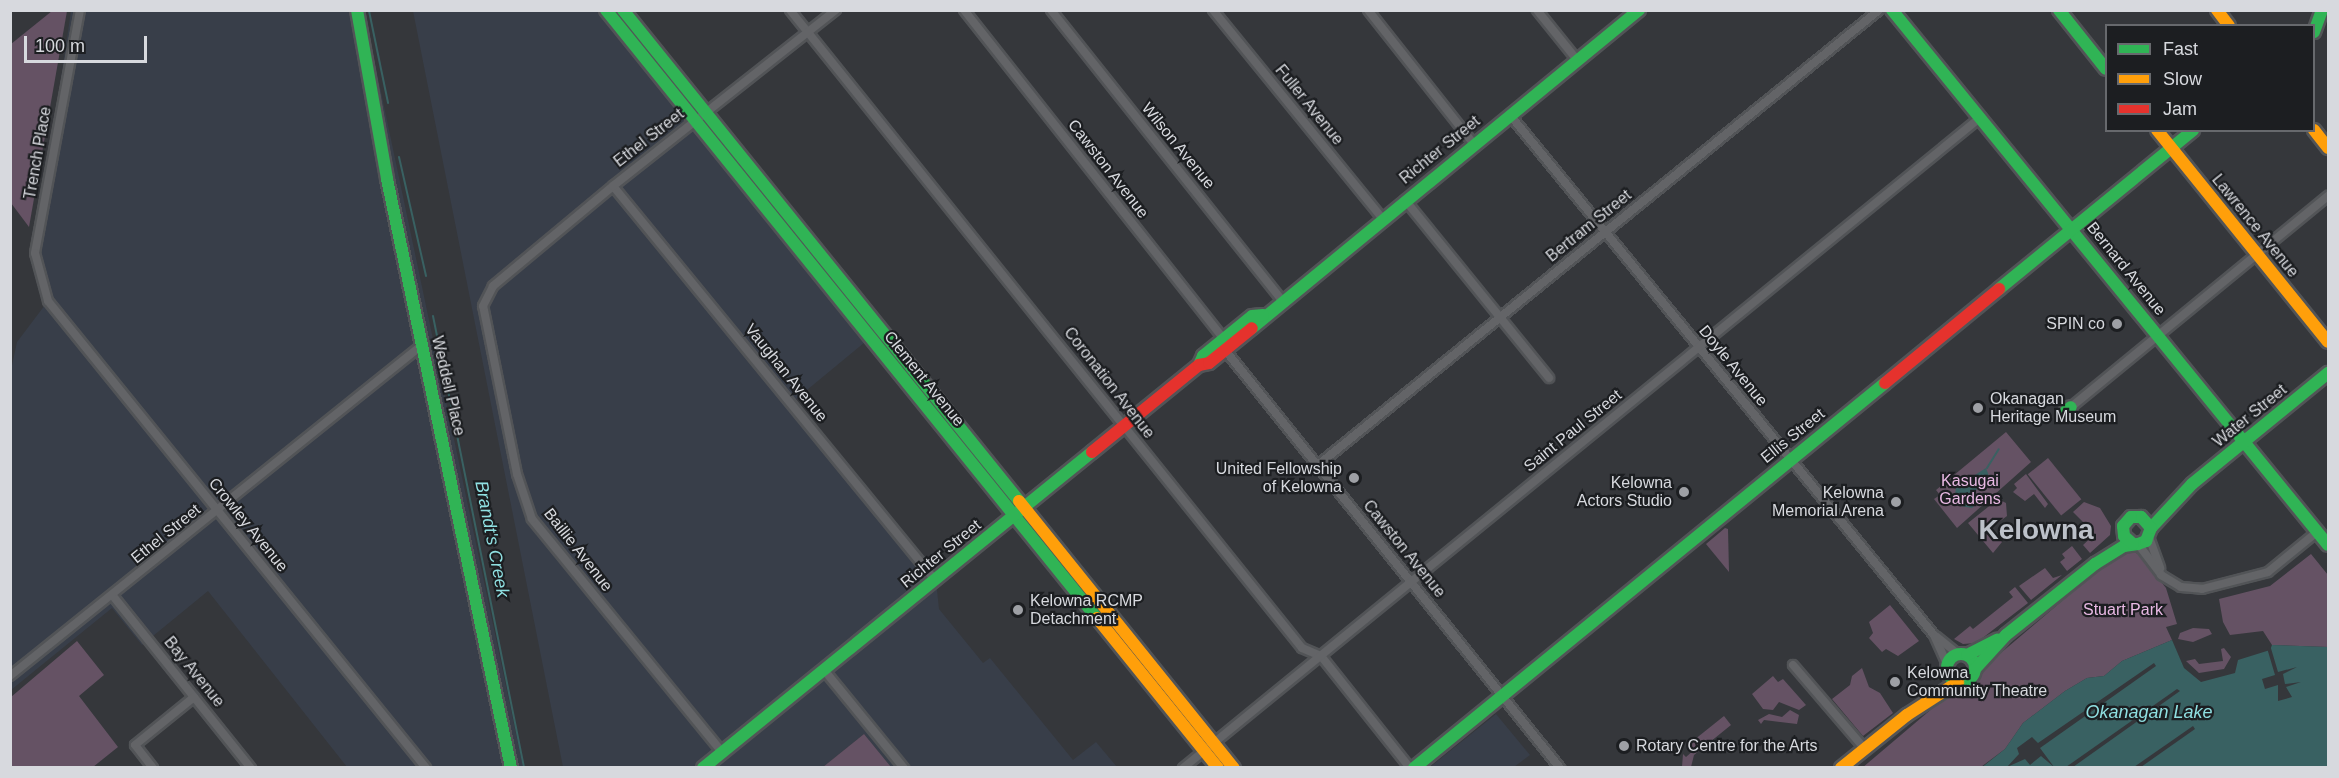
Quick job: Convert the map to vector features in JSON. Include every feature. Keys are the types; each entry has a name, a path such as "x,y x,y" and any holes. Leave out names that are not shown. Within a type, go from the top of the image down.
{"main road":[{"name":"Weddell Place","path":"357,10 422,345 511,768"},
{"name":"Clement Avenue","path":"606,10 1209,746 1233,768"},
{"name":"Clement Avenue","path":"623,10 1019,512"},
{"name":"Richter Street","path":"703,768 1639,10"},
{"path":"2059,10 2105,68"},
{"path":"2217,10 2228,24"},
{"path":"2315,27 2322,10"},
{"name":"Bernard Avenue","path":"1894,11 2328,546"},
{"path":"2315,30 2328,20"},
{"name":"Lawrence Avenue","path":"2159,132 2328,342"},
{"name":"Ellis Street","path":"1412,768 2191,132"},
{"path":"2315,132 2328,148"},
{"name":"Water Street","path":"2122,531 2126,521 2141,517 2192,484 2328,373"},
{"name":"Water Street","path":"2135,544 2150,533 2192,484"},
{"path":"2141,517 2150,533"},
{"path":"1841,768 1907,715 1958,682 1970,679 1975,669 2006,635 2095,564 2135,544 2122,531 2095,564"},
{"path":"1907,715 1947,668 1963,655 2006,635"},
{"path":"1963,655 1975,669"},
{"path":"1947,668 1958,682"},
{"name":"Clement Avenue","path":"1209,746 1218,768"}],"street":[{"name":"Trench Place","path":"48,301 35,253 80,10"},
{"name":"Coronation Avenue","path":"790,10 1302,648 1320,656 1412,768"},
{"name":"Ethel Street","path":"486,295 613,186 836,10"},
{"name":"Cawston Avenue","path":"964,10 1318,465 1560,768"},
{"name":"Wilson Avenue","path":"1051,10 1282,300"},
{"name":"Fuller Avenue","path":"1213,10 1382,218"},
{"path":"1368,10 1474,144"},
{"path":"1538,10 1578,60"},
{"name":"Bertram Street","path":"1318,465 1879,10"},
{"name":"Doyle Avenue","path":"1510,115 1934,635 1963,655"},
{"name":"Saint Paul Street","path":"1183,768 1981,117"},
{"name":"Vaughan Avenue","path":"613,186 935,580"},
{"path":"2068,409 2328,196"},
{"path":"1405,200 1549,378"},
{"name":"Baillie Avenue","path":"486,295 483,306 517,474 532,519 722,752"},
{"name":"Crowley Avenue","path":"48,301 426,768"},
{"name":"Ethel Street","path":"10,676 113,596 422,345"},
{"path":"2135,544 2166,579 2195,589 2247,579 2270,571 2318,532"},
{"path":"2150,533 2152,554 2166,579"},
{"name":"Bay Avenue","path":"113,596 251,768"},
{"name":"Doyle Avenue","path":"1934,635 1947,668"},
{"path":"1793,665 1865,749"},
{"path":"824,670 904,768"},
{"path":"153,768 135,745 194,697"}],"shaded area":[{"path":"71,11 364,11 523,767 347,767 208,591 142,645 112,608 11,690 11,370 17,342 48,301 35,253"},
{"path":"413,11 616,11 876,333 790,404 937,590 939,609 983,663 990,658 1073,760 1096,742 1117,767 891,767 864,734 823,767 563,767"},
{"path":"1496,714 1530,755 1514,767 1430,767"}],"green space":[{"path":"52,11 67,11 29,227 11,203 11,44"},
{"name":"Kasugai Gardens","path":"2006,432 2031,462 1957,528 1934,499 1940,495 1936,490"},
{"path":"2048,458 2081,499 2061,516 2028,474"},
{"path":"2026,474 2048,504 2045,508 2034,494 2025,501 2013,492 2017,488 2014,484"},
{"path":"1998,499 2006,503 2007,516 1991,528 2002,542 1993,553 1968,523"},
{"path":"2084,502 2100,508 2111,526 2110,535 2090,553 2083,545 2095,534 2073,512"},
{"path":"1725,528 1728,529 1729,572 1706,544"},
{"path":"2072,546 2082,559 2067,571 2060,562 2065,558 2062,554"},
{"name":"Stuart Park","path":"2123,549 2139,554 2166,588 2177,624 2166,627 2172,640 2122,661 2104,676 2087,678 2065,691 2023,723 2005,749 1981,767 1862,768 1954,690 1972,685 1982,669"},
{"path":"2311,554 2328,575 2328,647 2272,645 2263,631 2230,635 2223,622 2219,599 2270,586"},
{"path":"2045,568 2053,578 2062,575 2031,600 2019,586"},
{"path":"2015,587 2028,603 1976,643 1963,644 1954,639 1970,626 1973,629 2013,597 2009,592"},
{"path":"1890,605 1919,641 1898,656 1886,649 1882,652 1869,638 1873,633 1869,622"},
{"path":"2193,628 2209,629 2212,634 2193,642 2178,639 2180,633"},
{"path":"77,641 104,675 79,696 118,747 93,767 11,767 11,697"},
{"path":"2224,648 2231,657 2224,669 2199,673 2186,661 2195,659 2199,664 2223,661 2221,649"},
{"path":"1862,668 1869,687 1880,693 1893,713 1863,736 1832,699 1850,685 1852,676"},
{"path":"1773,676 1778,682 1783,679 1806,705 1799,710 1779,702 1773,710 1763,709 1752,694"},
{"path":"1790,710 1799,715 1797,724 1764,720 1761,724 1758,720 1769,714 1782,717"},
{"path":"1724,716 1731,725 1694,755 1691,767 1682,767 1683,754 1686,757 1694,750 1689,744"},
{"path":"864,734 891,767 823,767"}],"water":[{"path":"1986,468 1989,476 1968,499 1972,506 1976,504 1972,508 1954,505 1956,487"},
{"name":"Okanagan Lake","path":"2172,640 2184,668 2201,682 2235,673 2238,660 2270,650 2272,645 2328,647 2328,767 1981,768 2005,749 2023,723 2065,691 2087,678 2104,676 2122,661"}],"pier":[{"path":"2270,645 2278,672 2297,667 2283,674 2285,684 2301,682 2286,687 2292,697 2278,701 2278,685 2265,689 2262,679 2275,675 2267,648"},
{"path":"2154,663 2156,666 2040,748 2054,767 2041,756 2030,765 2025,759 2007,767 2019,754 2017,748 2032,737 2038,743"},
{"path":"2177,689 2180,691 2073,767 2066,767"},
{"path":"2193,726 2195,729 2141,767 2134,767"}],"waterway":[{"name":"Brandt's Creek","path":"369,11 388,103"},
{"name":"Brandt's Creek","path":"399,157 426,276"},
{"name":"Brandt's Creek","path":"433,316 524,768"},
{"path":"1987,468 1999,449"}],"traffic: fast":[{"path":"357,10 387,179 511,768"},
{"path":"606,10 1097,618"},
{"path":"623,10 1019,501"},
{"path":"1252,328 1639,10"},
{"path":"1892,10 2328,545"},
{"path":"2059,10 2105,68"},
{"path":"2315,29 2322,10"},
{"path":"1999,289 2191,132"},
{"path":"1199,365 1203,356 1252,316 1263,315"},
{"path":"2151,528 2192,484 2328,373"},
{"path":"1414,768 1885,383"},
{"path":"2066,411 2071,407"},
{"path":"703,768 1092,452"},
{"path":"1975,669 2006,635 2095,564 2124,546 2138,544 2146,541 2151,528 2141,517 2131,517 2123,526 2124,536 2133,544"},
{"path":"1967,655 1997,640"},
{"path":"1961,654 1971,658 1975,668 1971,678 1961,682 1951,678 1947,668 1951,658 1961,654"}],"traffic: slow":[{"path":"2217,10 2228,24"},
{"path":"2315,131 2328,148"},
{"path":"2159,132 2328,342"},
{"path":"1019,501 1234,768"},
{"path":"1097,618 1218,768"},
{"path":"1841,768 1907,715 1958,682"}],"traffic: jam":[{"path":"1885,383 1999,289"},
{"path":"1092,452 1199,365 1209,363 1252,328"}],"place":[{"name":"SPIN co","path":"2117,324"},
{"name":"Okanagan Heritage Museum","path":"1978,408"},
{"name":"United Fellowship of Kelowna","path":"1354,478"},
{"name":"Kelowna Actors Studio","path":"1684,492"},
{"name":"Kelowna Memorial Arena","path":"1896,502"},
{"name":"Kelowna RCMP Detachment","path":"1018,610"},
{"name":"Kelowna Community Theatre","path":"1895,682"},
{"name":"Rotary Centre for the Arts","path":"1624,746"}],"district":[{"name":"Kelowna","path":"2036,530"}]}
